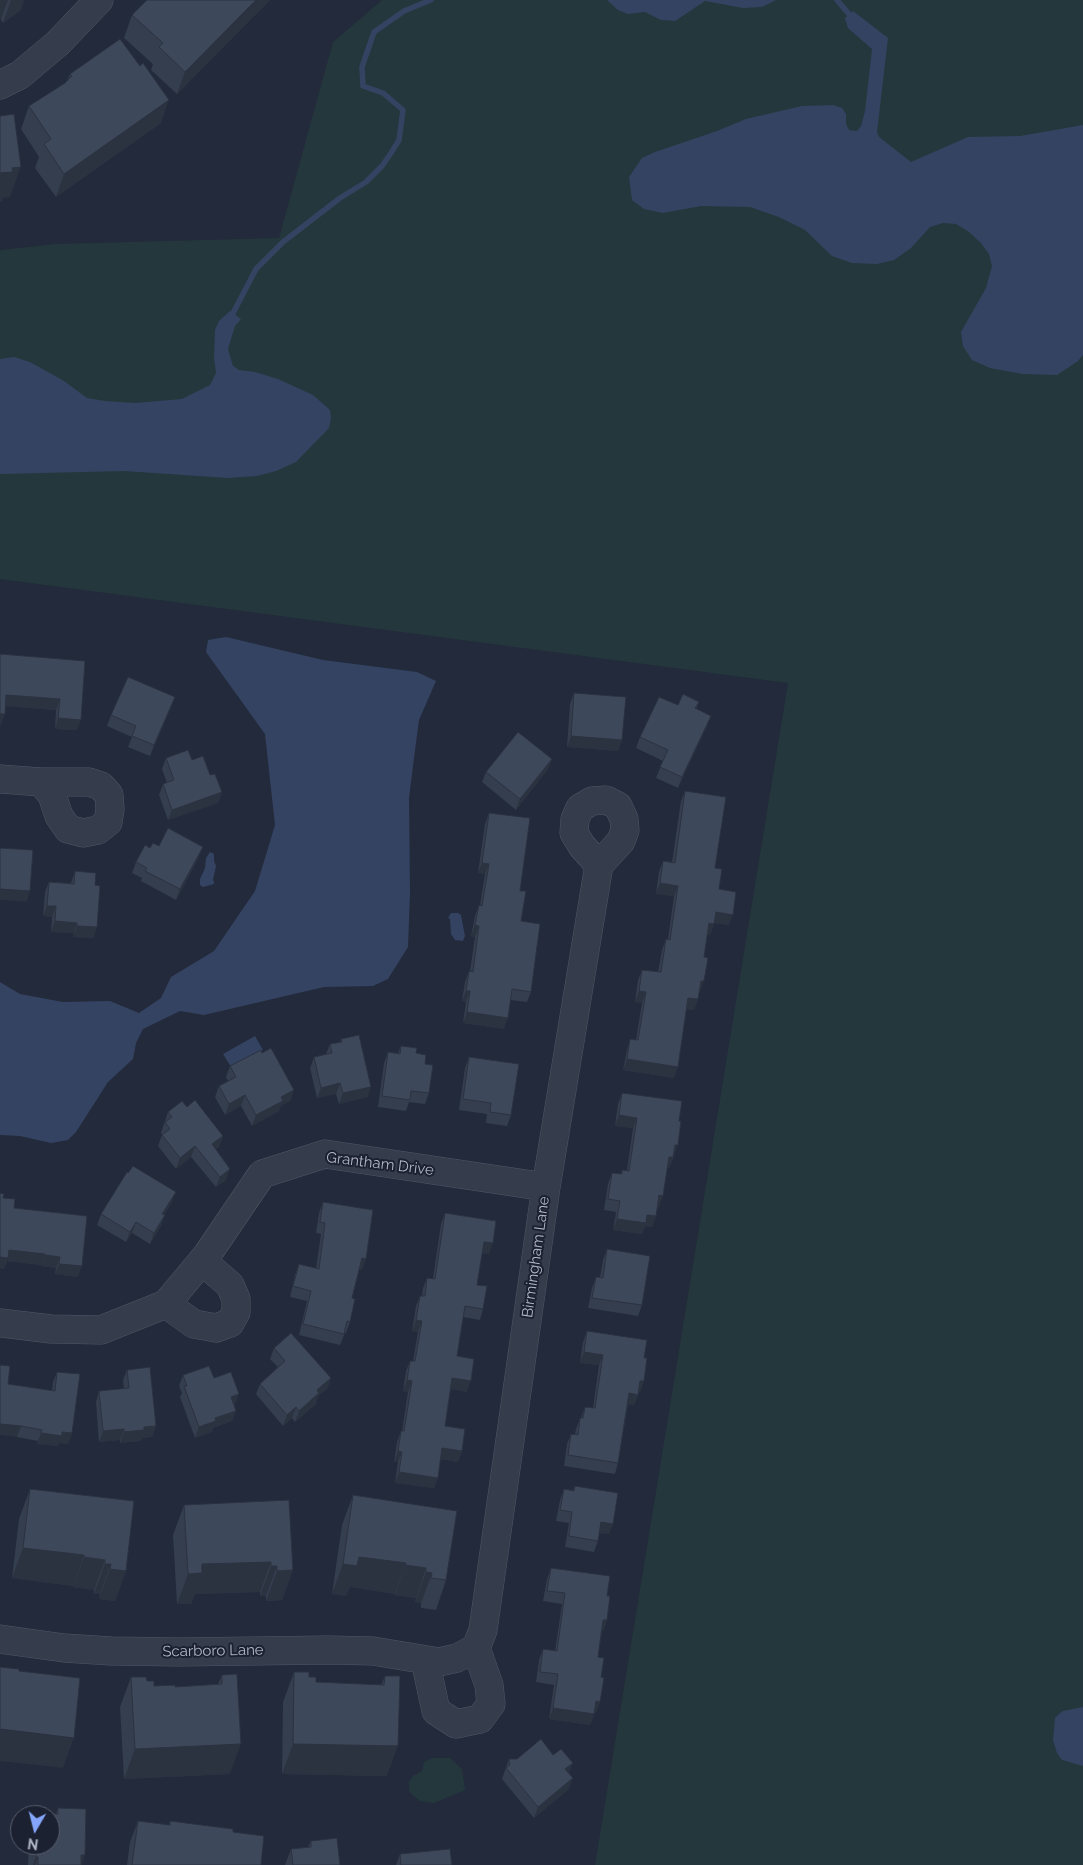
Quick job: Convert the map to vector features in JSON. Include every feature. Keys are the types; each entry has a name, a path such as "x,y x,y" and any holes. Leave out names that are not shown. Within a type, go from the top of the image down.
{"street":[{"path":"0,85 20,75 58,43 99,0"},
{"path":"0,780 41,782"},
{"name":"Birmingham Lane","path":"476,1648 483,1630 546,1187 599,865"},
{"name":"Grantham Drive","path":"0,1324 51,1329 101,1330 166,1304 202,1261 262,1174 325,1154 546,1187"},
{"path":"166,1304 194,1324 216,1328 230,1323 236,1312 236,1299 230,1285 202,1261"},
{"name":"Scarboro Lane","path":"0,1640 64,1648 111,1651 373,1651 425,1660"},
{"path":"476,1648 489,1685 491,1704 480,1719 456,1724 436,1711 425,1660 439,1662 457,1658 476,1648"}],"green space":[{"path":"382,0 1083,0 1083,1865 595,1865 788,683 0,579 0,250 56,244 279,238 333,42"},
{"path":"432,1758 450,1758 462,1769 465,1790 434,1803 420,1801 414,1796 409,1791 409,1782 413,1776 422,1771 424,1762"}],"water":[{"path":"607,0 776,0 762,7 743,8 705,1 675,21 661,20 645,12 628,14 618,10"},
{"path":"853,11 888,38 877,132 879,137 911,162 968,137 1020,136 1083,125 1083,355 1078,361 1057,375 1022,374 990,368 972,360 963,346 961,332 986,288 992,266 989,254 981,243 956,224 943,223 930,227 911,248 894,260 877,264 852,263 832,256 805,230 779,217 750,207 701,206 663,213 644,209 632,200 629,177 642,158 746,119 802,106 833,105 842,108 846,114 846,124 849,130 857,131 861,126 865,111 872,49 848,28 845,18"},
{"path":"230,311 241,319 235,326 228,349 233,366 239,370 255,372 278,379 313,395 330,410 329,428 296,462 276,471 257,476 228,478 124,471 0,474 0,359 14,357 30,362 64,381 87,398 135,403 182,399 210,385 216,373 214,358 215,330 219,321"},
{"path":"226,637 323,660 417,672 436,681 419,720 409,798 410,893 408,947 388,979 373,986 324,987 204,1015 180,1011 143,1029 136,1043 133,1059 108,1082 76,1132 68,1140 51,1143 20,1136 0,1135 0,982 20,994 63,1002 110,1001 139,1013 161,998 171,977 214,951 255,891 275,825 265,734 206,652 208,640"},
{"path":"210,852 214,854 216,866 214,884 203,887 200,885 200,879 205,868 206,858"},
{"path":"451,913 461,915 465,936 463,941 455,940 451,934 450,919 448,918"},
{"path":"255,1036 263,1050 231,1067 223,1054"},
{"path":"1083,1707 1083,1766 1062,1760 1057,1753 1053,1740 1055,1718 1063,1711"}],"building":[{"path":"147,0 256,0 185,72 159,47 163,43 132,15"},
{"path":"120,39 140,66 143,63 169,100 64,174 44,144 51,139 29,106 65,83 72,76 70,74"},
{"path":"14,114 21,167 12,168 13,172 0,173 0,116"},
{"path":"0,654 85,661 81,720 58,718 60,699 6,695 5,714 0,714"},
{"path":"128,677 175,697 154,745 132,736 136,726 111,715"},
{"path":"574,693 626,697 622,740 571,736"},
{"path":"683,694 699,702 695,708 711,716 682,777 660,767 668,750 640,737 659,697 678,705"},
{"path":"518,732 552,759 520,799 486,772"},
{"path":"188,750 192,760 203,756 210,775 215,774 222,792 172,810 163,784 174,780 166,758"},
{"path":"685,791 726,797 715,868 722,869 719,889 736,892 733,915 716,912 714,924 709,923 704,957 708,958 704,981 701,981 698,999 688,998 678,1067 627,1059 630,1039 638,1040 646,992 639,991 642,970 661,972 666,939 670,940 678,886 660,883 663,861 675,863"},
{"path":"489,813 530,818 520,891 526,891 521,921 540,924 531,992 512,989 508,1018 467,1012 470,991 466,991 469,971 473,972 479,926 475,925 479,905 482,906 489,864 482,863"},
{"path":"168,828 203,847 180,889 145,871 147,868 136,862 145,845 150,848 153,843 159,846"},
{"path":"0,848 33,850 30,891 0,889"},
{"path":"75,871 96,873 95,885 100,886 97,927 77,926 77,923 55,921 56,906 47,906 49,882 74,884"},
{"path":"359,1035 371,1087 343,1093 340,1083 321,1088 314,1057 332,1053 330,1044 342,1042 341,1039"},
{"path":"401,1046 417,1048 416,1053 426,1055 425,1064 433,1065 429,1093 411,1091 410,1100 382,1096 388,1052 400,1054"},
{"path":"271,1048 294,1090 281,1097 283,1101 256,1115 245,1095 229,1104 219,1086 236,1077 230,1066 261,1050 262,1053"},
{"path":"469,1057 519,1064 511,1115 490,1112 491,1103 463,1099"},
{"path":"622,1093 682,1101 678,1145 675,1145 673,1157 669,1157 663,1196 659,1195 656,1216 647,1215 646,1223 617,1219 620,1201 608,1199 612,1173 622,1174 622,1170 629,1171 637,1118 619,1115"},
{"path":"195,1100 223,1136 212,1144 230,1169 220,1177 195,1146 180,1158 162,1135 170,1129 165,1122 172,1117 168,1112 182,1101 187,1107"},
{"path":"133,1166 176,1192 162,1214 165,1215 154,1233 136,1222 130,1232 101,1214 127,1172"},
{"path":"0,1193 4,1194 3,1198 15,1199 14,1208 87,1216 82,1266 59,1264 60,1257 9,1250 8,1258 0,1257"},
{"path":"323,1202 373,1210 366,1259 362,1258 352,1298 355,1299 350,1322 347,1321 344,1334 303,1324 311,1291 293,1286 299,1264 319,1269 325,1223 320,1222"},
{"path":"445,1213 496,1221 493,1243 484,1242 477,1285 487,1286 483,1309 465,1306 457,1356 474,1359 471,1381 452,1378 445,1426 465,1429 462,1451 442,1448 438,1478 399,1472 402,1452 398,1451 401,1431 404,1431 412,1381 407,1380 410,1361 415,1361 422,1321 416,1320 420,1296 425,1296 427,1278 435,1279"},
{"path":"607,1249 650,1256 642,1305 592,1298 596,1277 603,1278"},
{"path":"587,1331 647,1340 644,1358 647,1358 644,1381 640,1381 638,1395 629,1393 618,1463 568,1455 571,1434 578,1435 580,1418 583,1418 585,1407 595,1408 603,1355 584,1352"},
{"path":"291,1333 331,1378 317,1390 319,1393 299,1411 296,1407 287,1415 260,1384 285,1361 274,1348"},
{"path":"0,1365 10,1366 8,1384 55,1391 57,1372 80,1374 72,1433 62,1432 62,1436 41,1433 42,1430 0,1424"},
{"path":"209,1366 214,1378 231,1372 239,1394 231,1397 236,1411 215,1418 216,1421 199,1427 184,1386 187,1386 183,1375"},
{"path":"150,1367 156,1426 144,1427 144,1430 124,1432 124,1429 103,1431 99,1391 129,1388 127,1370"},
{"path":"575,1486 618,1493 613,1524 601,1522 598,1541 569,1536 572,1512 560,1510 564,1489 574,1491"},
{"path":"30,1489 134,1501 126,1571 110,1569 111,1564 105,1564 105,1560 84,1557 84,1555 23,1548"},
{"path":"353,1495 457,1511 446,1580 431,1578 432,1573 426,1572 426,1568 405,1565 406,1563 359,1557 357,1566 343,1564"},
{"path":"289,1500 293,1570 277,1571 277,1566 271,1566 271,1562 202,1564 202,1573 188,1574 184,1505"},
{"path":"551,1568 610,1576 607,1596 610,1596 607,1620 603,1620 598,1657 604,1658 601,1677 604,1678 600,1702 596,1701 594,1714 553,1708 558,1674 540,1672 543,1649 557,1651 565,1593 547,1591"},
{"path":"0,1667 80,1678 74,1738 0,1729"},
{"path":"294,1672 309,1672 309,1677 316,1677 316,1682 384,1685 385,1676 400,1676 398,1746 293,1744"},
{"path":"237,1674 241,1744 135,1749 131,1677 146,1677 147,1681 154,1681 154,1686 175,1685 175,1687 222,1684 222,1675"},
{"path":"541,1739 553,1755 561,1749 573,1763 565,1769 573,1778 538,1807 506,1768 510,1765 509,1759 517,1759"},
{"path":"60,1808 86,1809 85,1855 81,1855 81,1865 38,1865 38,1857 36,1855 60,1855"},
{"path":"138,1821 170,1825 170,1821 233,1829 233,1832 264,1836 261,1865 132,1865"},
{"path":"337,1838 340,1865 293,1865 291,1849 311,1847 311,1841"},
{"path":"450,1849 452,1865 401,1865 400,1854"}],"waterway":[{"path":"230,319 256,269 283,242 340,198 366,182 382,166 391,153 399,140 403,110 383,93 363,86 362,67 374,32 404,11 431,0"},
{"path":"837,0 854,20"}]}
